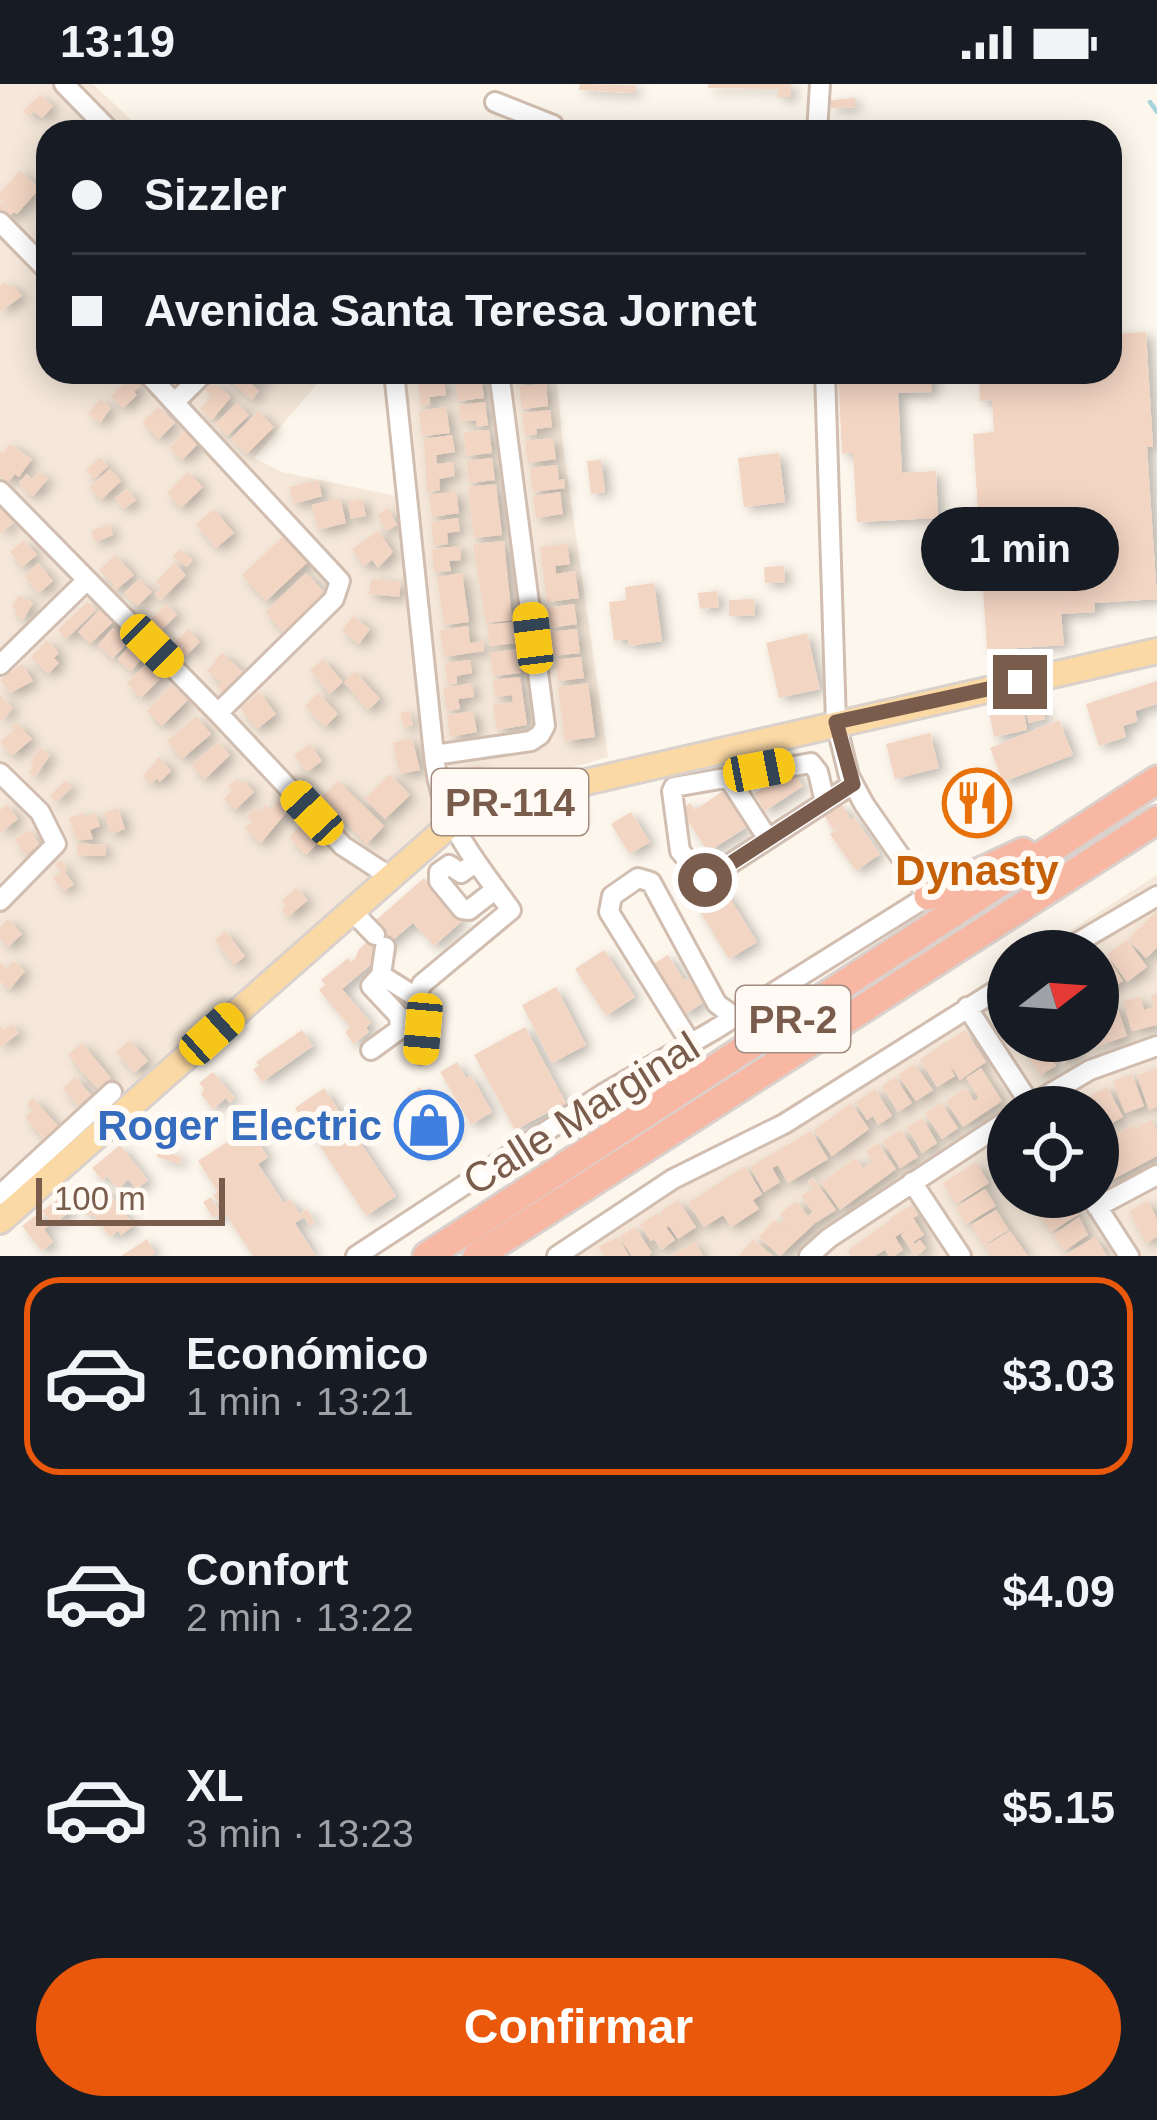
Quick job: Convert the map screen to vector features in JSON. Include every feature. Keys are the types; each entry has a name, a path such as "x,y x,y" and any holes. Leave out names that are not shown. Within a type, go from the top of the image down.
{"highway":[{"name":"PR-2","path":"427,1256 1157,780"},
{"path":"928,896 1103,815"},
{"name":"PR-2","path":"477,1256 1157,820"}],"main road":[{"name":"PR-114","path":"0,1221 452,823 538,793 1157,651"}],"street":[{"path":"64,84 99,120"},
{"path":"818,120 820,84"},
{"path":"495,102 542,120"},
{"path":"0,222 36,259"},
{"path":"158,384 340,581 334,598 218,713"},
{"path":"175,402 193,384"},
{"path":"395,384 437,786 452,823 511,910 422,983 416,998"},
{"path":"434,754 531,741 545,726 501,384"},
{"path":"826,384 836,722 853,784 928,896"},
{"path":"0,491 343,846 389,876"},
{"path":"0,665 87,580"},
{"path":"825,802 811,763 672,791 680,851 705,880 853,784"},
{"path":"0,773 40,812 56,844 0,901"},
{"path":"728,777 768,839"},
{"path":"476,862 461,873 448,866 439,872 439,881 462,909 469,910 496,889"},
{"path":"691,1044 609,911 612,896 638,878 651,882 716,1004 735,1017"},
{"name":"Calle Marginal","path":"356,1256 603,1094 928,896"},
{"path":"1099,930 1157,896"},
{"path":"351,910 380,941 381,975 371,986 399,1016 400,1029 371,1049"},
{"path":"381,975 425,1005 421,1054"},
{"path":"570,1253 673,1180 784,1124 987,995"},
{"path":"967,1006 1017,1086"},
{"path":"1063,1086 1090,1070 1157,1046"},
{"path":"0,1195 112,1092"},
{"path":"809,1256 987,1134"},
{"path":"1119,1191 1157,1175"},
{"path":"913,1182 961,1256"},
{"path":"1104,1218 1129,1256"}],"shaded area":[{"path":"0,84 93,84 131,120 36,120 36,384 317,384 254,458 282,472 396,496 385,384 557,384 608,757 486,793 434,822 260,979 0,1200"},
{"path":"1157,875 1157,1256 561,1256 987,983 987,1062 1119,1062 1119,930 1071,930"}],"building":[{"path":"580,84 635,85 635,93 579,90"},
{"path":"708,84 791,84 791,97 778,97 779,89 708,88"},
{"path":"40,95 53,106 42,118 34,111 29,116 23,111"},
{"path":"855,98 855,107 831,108 831,100"},
{"path":"20,171 36,185 36,193 17,214 6,218 0,202 10,208 0,193"},
{"path":"5,282 22,296 0,312 0,286"},
{"path":"1146,332 1153,447 1147,447 1157,599 1094,603 1095,612 1061,614 1064,645 987,650 973,434 994,432 992,400 980,401 979,384 1122,384 1122,333"},
{"path":"124,384 140,386 123,408 111,396"},
{"path":"210,384 231,397 212,420 200,409 212,396 205,390"},
{"path":"234,384 251,384 259,391 252,400"},
{"path":"418,384 445,384 446,395 429,397 430,404 421,406"},
{"path":"456,384 482,384 484,398 458,401"},
{"path":"546,384 548,406 522,409 519,386"},
{"path":"839,384 932,384 932,392 898,393 902,473 936,471 938,518 857,522 853,453 842,453"},
{"path":"100,399 111,408 100,423 88,414"},
{"path":"485,402 488,425 461,421 459,405"},
{"path":"237,403 249,415 227,436 215,424"},
{"path":"158,407 175,423 159,439 142,422"},
{"path":"446,407 450,433 422,436 419,411"},
{"path":"550,410 552,427 525,435 522,413"},
{"path":"258,411 274,427 247,454 231,439"},
{"path":"188,427 202,440 182,460 169,448"},
{"path":"489,430 492,453 466,456 464,432"},
{"path":"452,435 455,452 436,455 437,464 453,462 455,476 439,479 440,490 427,492 424,439"},
{"path":"553,438 556,459 528,463 525,441"},
{"path":"10,444 32,459 19,477 15,474 7,483 0,476 0,451"},
{"path":"779,453 785,502 744,507 738,458"},
{"path":"100,457 108,466 94,479 86,470"},
{"path":"492,458 495,480 469,483 467,461"},
{"path":"601,460 605,492 591,494 587,461"},
{"path":"557,465 565,488 533,492 530,468"},
{"path":"110,469 121,481 101,500 89,487"},
{"path":"39,472 48,479 33,496 19,482"},
{"path":"188,472 203,487 181,508 167,493"},
{"path":"318,480 322,496 294,504 289,487"},
{"path":"496,484 502,535 474,538 468,487"},
{"path":"127,489 136,500 124,509 115,498"},
{"path":"456,491 459,513 432,517 429,495"},
{"path":"560,492 563,514 536,518 533,496"},
{"path":"340,498 346,523 318,530 312,505"},
{"path":"362,499 366,516 351,519 348,502"},
{"path":"0,508 14,523 0,533"},
{"path":"388,508 397,525 386,531 377,515"},
{"path":"214,509 234,533 216,548 196,524"},
{"path":"458,518 460,531 447,533 448,544 434,546 431,522"},
{"path":"109,524 113,535 95,542 91,531"},
{"path":"378,531 393,552 378,568 372,560 364,566 352,549"},
{"path":"286,534 310,560 266,601 242,575"},
{"path":"24,540 37,555 22,567 10,552"},
{"path":"504,541 512,620 486,623 473,544"},
{"path":"567,544 570,564 555,566 556,574 575,571 579,598 547,602 540,547"},
{"path":"460,546 461,560 449,561 451,571 434,572 432,549"},
{"path":"179,549 193,560 187,567 173,557"},
{"path":"115,555 134,575 112,593 109,590 114,585 99,570"},
{"path":"38,563 53,581 39,593 24,576"},
{"path":"174,563 186,575 161,600 155,595 162,587 156,582"},
{"path":"784,566 785,582 765,583 764,567"},
{"path":"306,573 326,594 285,634 265,612"},
{"path":"462,573 469,622 444,625 437,577"},
{"path":"139,579 152,592 137,606 124,593"},
{"path":"371,579 401,582 399,597 369,594"},
{"path":"654,583 662,641 629,646 628,639 614,641 609,602 626,600 625,587"},
{"path":"717,591 719,607 700,609 698,593"},
{"path":"19,595 33,603 23,620 12,607"},
{"path":"754,599 755,615 729,616 729,600"},
{"path":"87,602 96,610 66,639 58,630"},
{"path":"167,604 177,615 161,630 151,619"},
{"path":"574,604 577,624 550,628 547,608"},
{"path":"102,607 115,620 90,644 78,632"},
{"path":"353,616 370,629 359,644 342,631"},
{"path":"513,622 516,643 490,646 487,625"},
{"path":"468,626 470,643 483,641 484,651 444,657 440,630"},
{"path":"113,628 128,643 112,659 98,645"},
{"path":"188,629 200,642 186,656 173,644"},
{"path":"577,629 580,653 553,656 550,632"},
{"path":"807,633 820,689 779,698 766,643"},
{"path":"47,640 59,653 54,658 59,663 48,674 31,657"},
{"path":"132,643 145,655 131,671 118,659"},
{"path":"518,649 521,673 493,676 490,653"},
{"path":"222,653 228,658 216,671 229,659 244,673 225,694 217,687 221,682 207,671"},
{"path":"581,657 584,678 558,681 555,660"},
{"path":"323,659 343,682 330,694 310,670"},
{"path":"470,660 472,673 456,676 457,683 448,685 445,663"},
{"path":"22,664 33,681 10,693 0,680"},
{"path":"145,665 160,679 141,698 127,683"},
{"path":"355,671 380,699 368,710 344,682"},
{"path":"520,677 527,725 497,730 493,705 513,702 512,695 495,697 493,680"},
{"path":"1157,681 1157,704 1135,711 1138,721 1123,726 1126,737 1099,746 1086,704"},
{"path":"472,683 474,697 458,699 460,709 447,711 443,688"},
{"path":"588,683 595,737 565,741 558,687"},
{"path":"172,685 188,700 162,726 147,711"},
{"path":"259,692 276,714 257,729 240,708"},
{"path":"318,693 338,714 325,727 305,706"},
{"path":"0,695 13,708 0,722"},
{"path":"1041,699 1045,719 1029,723 1025,703"},
{"path":"1023,706 1027,730 994,737 989,711"},
{"path":"409,711 413,725 404,728 400,713"},
{"path":"473,711 477,732 450,737 447,715"},
{"path":"196,716 211,734 182,759 167,741"},
{"path":"1059,720 1073,755 1003,782 990,748"},
{"path":"16,723 32,739 12,756 0,742"},
{"path":"930,733 939,768 895,779 886,744"},
{"path":"412,738 420,770 400,774 393,743"},
{"path":"218,742 230,755 205,779 191,765"},
{"path":"310,744 322,761 307,772 294,755"},
{"path":"40,748 50,755 35,777 29,773 34,765 30,763"},
{"path":"159,757 171,771 151,784 143,776"},
{"path":"477,765 485,789 464,796 456,772"},
{"name":"Dynasty","path":"978,767 1008,811 976,834 966,819 960,823 948,805 956,800 948,788"},
{"path":"792,769 803,786 765,811 754,794"},
{"path":"390,774 410,795 385,819 365,799"},
{"path":"237,779 254,792 235,810 224,799 232,790 228,786"},
{"path":"65,781 72,787 57,802 50,795"},
{"path":"338,781 384,826 367,844 321,798"},
{"path":"723,791 747,827 708,852 681,810 690,803 695,810"},
{"path":"279,801 287,809 285,814 261,843 245,829 252,821 247,817 265,805 271,810"},
{"path":"7,804 18,819 0,833 0,810"},
{"path":"568,804 577,804 578,822 569,823"},
{"path":"842,804 880,854 856,871 830,834 845,823 833,830 824,815"},
{"path":"118,808 125,829 111,834 104,813"},
{"path":"631,812 650,842 630,854 611,824"},
{"path":"83,813 85,818 95,813 100,826 90,830 93,839 76,837 69,818"},
{"path":"301,825 318,843 306,855 289,837"},
{"path":"30,830 40,845 25,855 15,839"},
{"path":"77,843 106,845 105,856 77,855"},
{"path":"61,860 74,884 64,891 53,878 61,872 55,864"},
{"path":"424,878 462,921 434,946 413,923 342,989 371,1023 366,1028 369,1032 354,1044 345,1032 350,1027 319,990 325,985 321,980 348,958 355,959 359,949 381,930 374,922"},
{"path":"296,888 308,900 288,917 282,901"},
{"path":"725,890 757,942 729,959 697,907"},
{"path":"1157,911 1157,948 1146,958 1128,939"},
{"path":"8,919 22,934 8,947 0,939 0,927"},
{"path":"225,931 245,956 234,965 215,940"},
{"path":"1127,940 1147,967 1127,982 1119,971 1119,946"},
{"path":"604,950 635,997 606,1016 575,969"},
{"path":"668,955 704,1002 684,1015 652,965"},
{"path":"13,961 25,971 10,989 0,981 0,963 7,969"},
{"path":"556,987 586,1045 552,1063 522,1005"},
{"path":"1157,994 1157,1025 1132,1031 1123,1001 1140,997 1144,1010 1154,1007 1151,995"},
{"path":"1119,1013 1127,1036 1119,1039"},
{"path":"12,1024 19,1033 0,1047 0,1025 4,1030"},
{"path":"525,1027 566,1103 515,1130 474,1055"},
{"path":"302,1030 313,1046 262,1082 253,1069 259,1066 256,1062"},
{"path":"965,1030 986,1062 960,1080 949,1063 955,1076 937,1087 920,1059"},
{"path":"130,1040 148,1061 134,1073 116,1052"},
{"path":"82,1043 111,1078 98,1089 68,1055"},
{"path":"457,1062 466,1078 471,1075 492,1112 471,1125 440,1072"},
{"path":"1032,1062 1053,1062 1056,1066 1040,1075"},
{"path":"914,1064 933,1090 916,1101 898,1075"},
{"path":"981,1068 992,1086 987,1086 987,1111 963,1127 946,1101 965,1088 974,1101 979,1098 966,1078"},
{"path":"1157,1068 1157,1107 1149,1110 1137,1075"},
{"path":"213,1072 235,1098 230,1103 226,1098 213,1109 199,1083"},
{"path":"1132,1074 1144,1106 1125,1113 1119,1086 1113,1081"},
{"path":"75,1077 91,1095 78,1106 63,1088"},
{"path":"895,1077 912,1103 898,1112 882,1086"},
{"name":"Roger Electric","path":"420,1087 424,1092 430,1088 458,1130 422,1154 400,1120 416,1109 407,1096"},
{"path":"324,1088 396,1196 366,1216 295,1108"},
{"path":"875,1089 892,1116 878,1125 873,1116 867,1120 856,1102"},
{"path":"33,1098 58,1126 44,1139 25,1117 33,1110 27,1104"},
{"path":"851,1103 869,1129 832,1156 814,1130"},
{"path":"941,1103 958,1128 942,1139 925,1113"},
{"path":"922,1118 937,1143 922,1153 907,1127"},
{"path":"1151,1120 1157,1131 1157,1156 1119,1176 1119,1132 1132,1125 1134,1129"},
{"path":"249,1128 268,1157 258,1164 284,1203 290,1199 300,1214 307,1209 315,1222 310,1226 304,1217 295,1223 316,1256 253,1256 213,1195 218,1192 198,1161"},
{"path":"901,1130 918,1157 900,1168 883,1141"},
{"path":"811,1131 828,1159 788,1183 778,1165 772,1168 780,1182 764,1192 750,1167"},
{"path":"878,1143 896,1169 840,1210 821,1183 855,1158 863,1168 873,1162 866,1151"},
{"path":"120,1145 148,1180 137,1189 128,1180 118,1189 92,1168"},
{"path":"159,1150 182,1157 180,1164 157,1157"},
{"path":"976,1162 987,1180 956,1204 943,1183"},
{"path":"745,1166 762,1194 753,1200 759,1209 731,1227 723,1215 704,1227 688,1203"},
{"path":"813,1178 836,1210 780,1256 759,1237 774,1220 788,1232 780,1223 785,1219 780,1214 796,1201 808,1216 813,1212 801,1196 813,1188 808,1181"},
{"path":"104,1187 134,1225 121,1235 118,1231 110,1237 92,1213 88,1216 80,1206"},
{"path":"985,1189 987,1192 987,1211 966,1224 956,1207"},
{"path":"62,1196 72,1210 53,1225 42,1211"},
{"path":"211,1197 221,1213 213,1218 203,1202"},
{"path":"678,1200 696,1227 678,1239 666,1227 675,1240 661,1250 640,1225 657,1213 663,1217 660,1212"},
{"path":"1148,1201 1157,1219 1157,1237 1146,1243 1129,1211"},
{"path":"912,1205 918,1215 913,1218 924,1235 913,1242 920,1240 926,1248 921,1253 915,1256 901,1235 906,1230 895,1237 903,1250 894,1256 885,1250 874,1256 851,1256 852,1247"},
{"path":"39,1213 49,1225 44,1229 53,1242 42,1251 22,1226"},
{"path":"987,1215 1001,1218 1009,1230 984,1245 971,1225"},
{"path":"1042,1218 1073,1218 1051,1232"},
{"path":"1080,1218 1088,1235 1064,1251 1053,1235"},
{"path":"635,1227 652,1253 648,1256 632,1256 619,1237"},
{"path":"1010,1231 1028,1256 991,1256 985,1246"},
{"path":"618,1237 629,1256 603,1256 599,1247"},
{"path":"1095,1237 1107,1256 1063,1256"},
{"path":"147,1239 155,1253 151,1256 121,1256"},
{"path":"753,1239 773,1256 739,1256"},
{"path":"695,1242 703,1256 671,1256"}],"waterway":[{"path":"1150,102 1157,112"}],"place":[{"name":"Dynasty","path":"977,803"},
{"name":"Roger Electric","path":"429,1125"}],"route":[{"path":"705,880 853,784 836,722 1020,682"}]}
